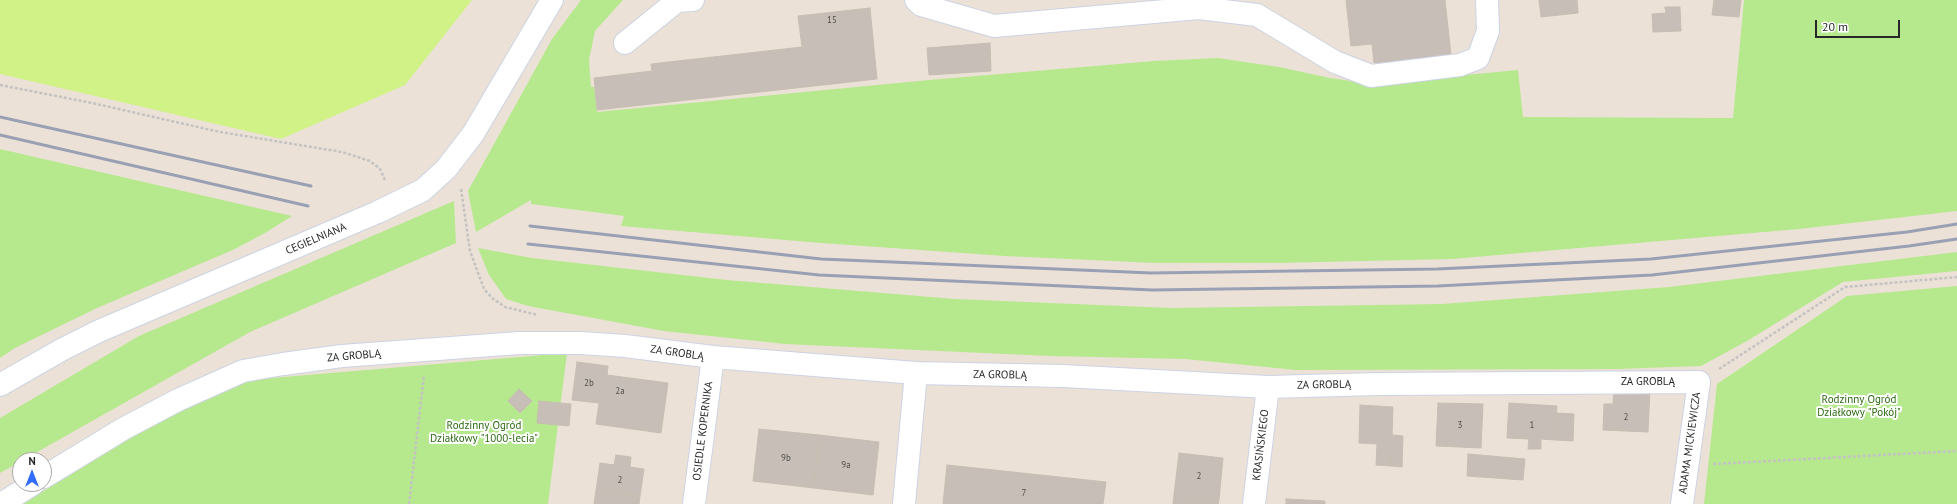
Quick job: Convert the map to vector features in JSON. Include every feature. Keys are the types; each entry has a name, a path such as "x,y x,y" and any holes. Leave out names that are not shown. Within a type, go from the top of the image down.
{"street":[{"name":"CEGIELNIANA","path":"0,385 63,349 99,332 378,212 422,190 446,169 473,134 552,0"},
{"path":"625,42 677,1 693,0"},
{"path":"916,0 921,5 994,26 1199,8 1257,15 1335,62 1371,76 1460,65 1478,58 1488,31 1487,0"},
{"name":"ZA GROBLĄ","path":"52,472 123,429 178,400 243,371 342,356 520,343 581,343 625,346 713,358 916,373 1063,376 1268,387 1379,384 1699,382"},
{"name":"OSIEDLE KOPERNIKA","path":"694,504 713,358"},
{"path":"904,504 916,373"},
{"name":"ADAMA MICKIEWICZA","path":"1682,504 1699,382"},
{"name":"KRASIŃSKIEGO","path":"1254,504 1268,387"},
{"path":"1,504 20,492"}],"path":[{"path":"0,85 92,103 220,132 342,152 370,161 380,169 386,186"},
{"path":"461,186 470,251 484,289 492,298 505,307 546,317"},
{"path":"1699,382 1845,286 1957,277"},
{"path":"408,504 426,350"},
{"path":"1687,465 1957,451"}],"green space":[{"path":"0,0 472,0 405,85 281,139 0,74"},
{"path":"581,0 623,0 595,31 589,60 591,87 594,87 597,112 929,80 1154,61 1218,58 1279,67 1330,78 1371,84 1518,70 1523,117 1733,118 1744,0 1957,0 1957,211 1799,229 1452,259 1278,263 1154,263 1005,256 821,243 621,226 624,216 531,204 531,200 476,232 468,191 552,39"},
{"path":"0,149 292,216 235,249 97,308 15,348 0,358"},
{"path":"454,201 456,243 250,332 37,452 12,452 12,466 0,473 0,418 139,336"},
{"path":"478,248 532,258 727,280 955,299 1171,308 1442,304 1669,287 1957,252 1957,271 1843,282 1747,341 1701,366 1618,369 1296,370 1185,359 1050,356 785,344 664,331 528,306 506,299 489,275"},
{"name":"Rodzinny Ogród Działkowy \"Pokój\"","path":"1957,286 1957,504 1704,504 1717,384 1847,296"},
{"name":"Rodzinny Ogród Działkowy \"1000-lecia\"","path":"567,353 548,504 22,504 42,492 52,492 52,486 129,439 185,408 248,380"}],"building":[{"path":"1346,0 1445,0 1451,55 1374,63 1372,44 1351,46"},
{"path":"1539,0 1577,0 1578,13 1541,17"},
{"path":"1714,0 1741,0 1739,17 1712,15"},
{"path":"1665,7 1680,7 1681,31 1653,32 1652,14 1666,13"},
{"path":"870,8 877,79 597,110 594,78 652,71 651,64 802,47 798,16"},
{"path":"990,43 991,71 929,75 927,48"},
{"path":"577,362 608,366 607,375 668,383 661,433 596,424 599,403 572,400"},
{"path":"1614,388 1650,390 1648,432 1603,430 1604,404 1613,404"},
{"path":"519,389 532,401 520,413 508,401"},
{"path":"539,401 571,404 569,426 537,423"},
{"path":"1438,403 1483,404 1481,448 1436,446"},
{"path":"1509,403 1557,406 1555,440 1541,439 1541,449 1528,449 1529,439 1507,438"},
{"path":"1360,405 1393,407 1391,466 1376,465 1377,444 1359,443"},
{"path":"1557,413 1574,414 1573,441 1555,440"},
{"path":"759,429 819,435 814,488 753,481"},
{"path":"819,435 879,442 873,495 814,488"},
{"path":"1392,435 1403,436 1402,467 1391,466"},
{"path":"1179,453 1223,458 1219,500 1174,495"},
{"path":"1468,454 1525,459 1523,480 1467,476"},
{"path":"616,455 631,457 630,467 644,469 640,496 596,491 600,463 614,465"},
{"path":"947,465 1106,482 1103,504 943,504"},
{"path":"596,491 640,496 639,504 594,504"},
{"path":"1174,495 1219,500 1218,504 1173,504"},
{"path":"1286,499 1325,501 1325,504 1286,504"}],"railway":[{"path":"0,117 311,186"},
{"path":"0,135 308,206"},
{"path":"530,226 821,259 1151,273 1437,269 1651,259 1907,232 1957,224"},
{"path":"528,244 819,275 1152,290 1438,286 1652,275 1909,246 1957,239"}]}
